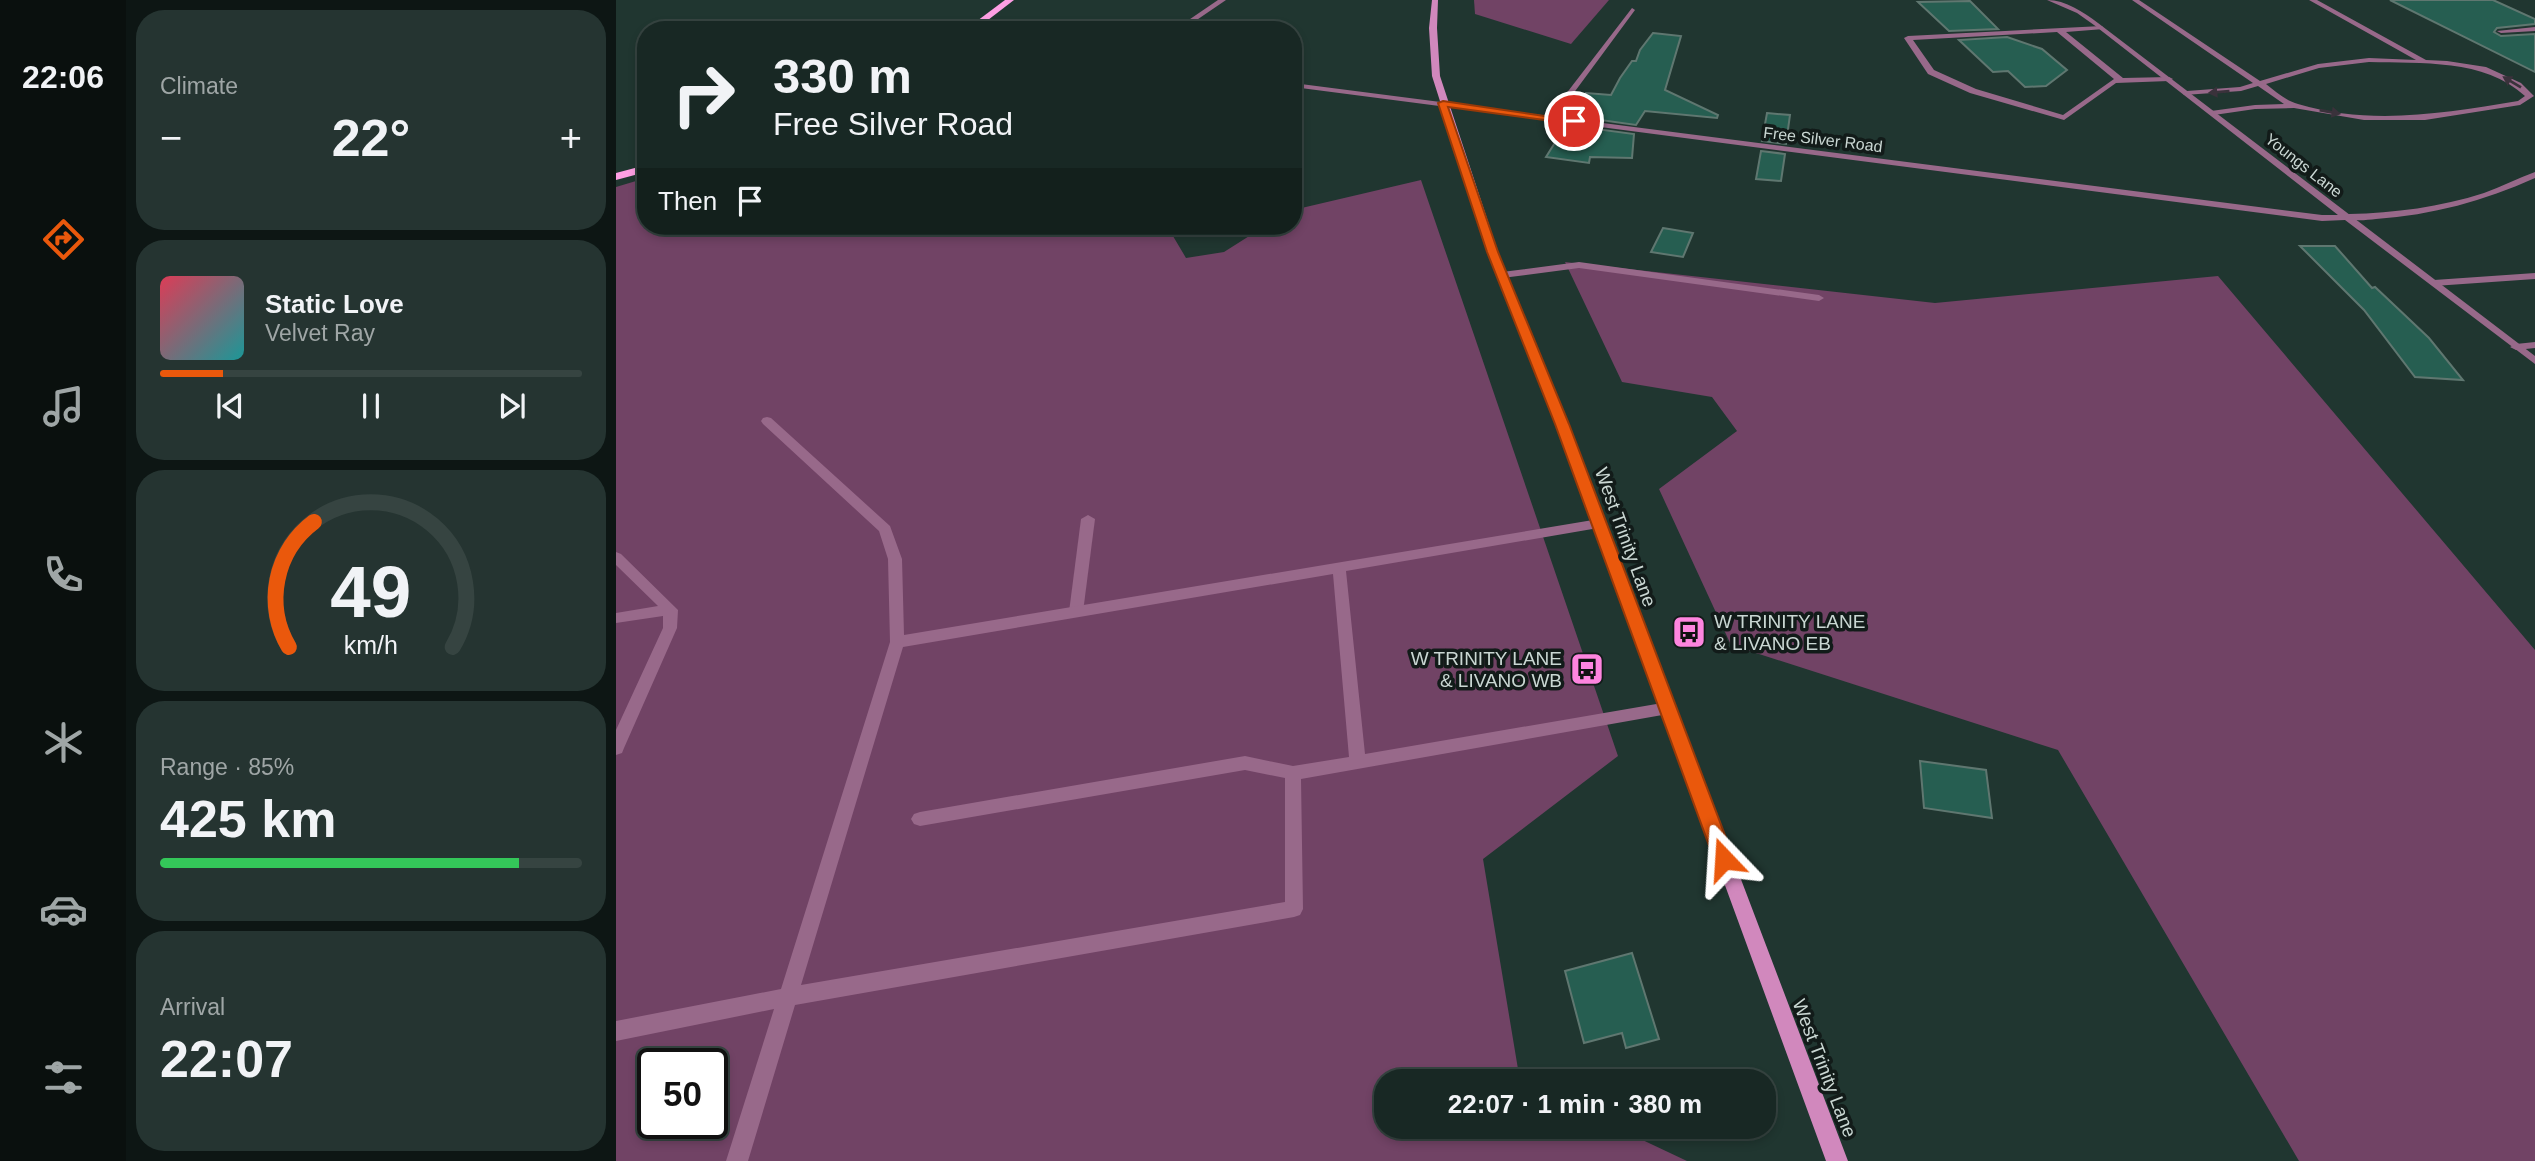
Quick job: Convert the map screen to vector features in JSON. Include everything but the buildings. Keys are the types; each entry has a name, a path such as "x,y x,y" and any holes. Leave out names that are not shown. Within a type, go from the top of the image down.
{"main road":[{"path":"981,21 1010,0"},
{"name":"West Trinity Lane","path":"1435,0 1433,54 1443,103 1502,275 1599,524 1837,1161"},
{"path":"616,177 637,171"}],"street":[{"path":"1191,21 1223,0"},
{"name":"Youngs Lane","path":"2050,0 2079,12 2102,28 2535,361"},
{"path":"2135,0 2294,106"},
{"path":"2312,0 2427,62"},
{"path":"1551,118 1632,10"},
{"path":"2102,28 1908,38 1931,72 1973,91 2064,118 2114,81 2169,79"},
{"path":"2501,31 2535,29"},
{"path":"2060,31 2120,81"},
{"path":"2187,93 2216,93 2318,66 2369,60 2427,62 2483,69 2518,85 2530,96 2520,103 2424,118 2364,118 2294,106 2255,107 2214,113"},
{"name":"Free Silver Road","path":"1302,86 2322,218 2417,214 2450,208 2524,185 2535,175"},
{"path":"1502,275 1578,265 1819,298"},
{"path":"2434,283 2535,276"},
{"path":"2516,347 2535,345"},
{"path":"737,1161 897,642 895,559 885,529 768,421"},
{"path":"1076,612 1088,519"},
{"path":"897,642 1599,524"},
{"path":"616,557 671,610 670,628 616,748"},
{"path":"1339,568 1358,762"},
{"path":"616,618 671,610"},
{"path":"920,819 1244,763 1293,773 1668,708"},
{"path":"616,1031 787,997 1294,909 1293,773"}],"shaded area":[{"path":"1474,0 1609,0 1571,44 1475,14"},
{"path":"1421,180 1618,756 1483,859 1518,1069 1374,1069 1374,1139 1640,1139 1687,1161 616,1161 616,187 637,181 637,235 1172,235 1186,258 1224,252 1251,235 1302,235 1302,208"},
{"path":"1565,262 1935,303 2218,276 2535,650 2535,1161 2299,1161 2058,750 1731,645 1659,489 1737,431 1712,397 1622,382"}],"place":[{"name":"W TRINITY LANE & LIVANO EB","path":"1689,632"},
{"name":"W TRINITY LANE & LIVANO WB","path":"1587,669"}],"route":[{"path":"1574,121 1443,103 1493,252 1562,424 1724,859"}]}
